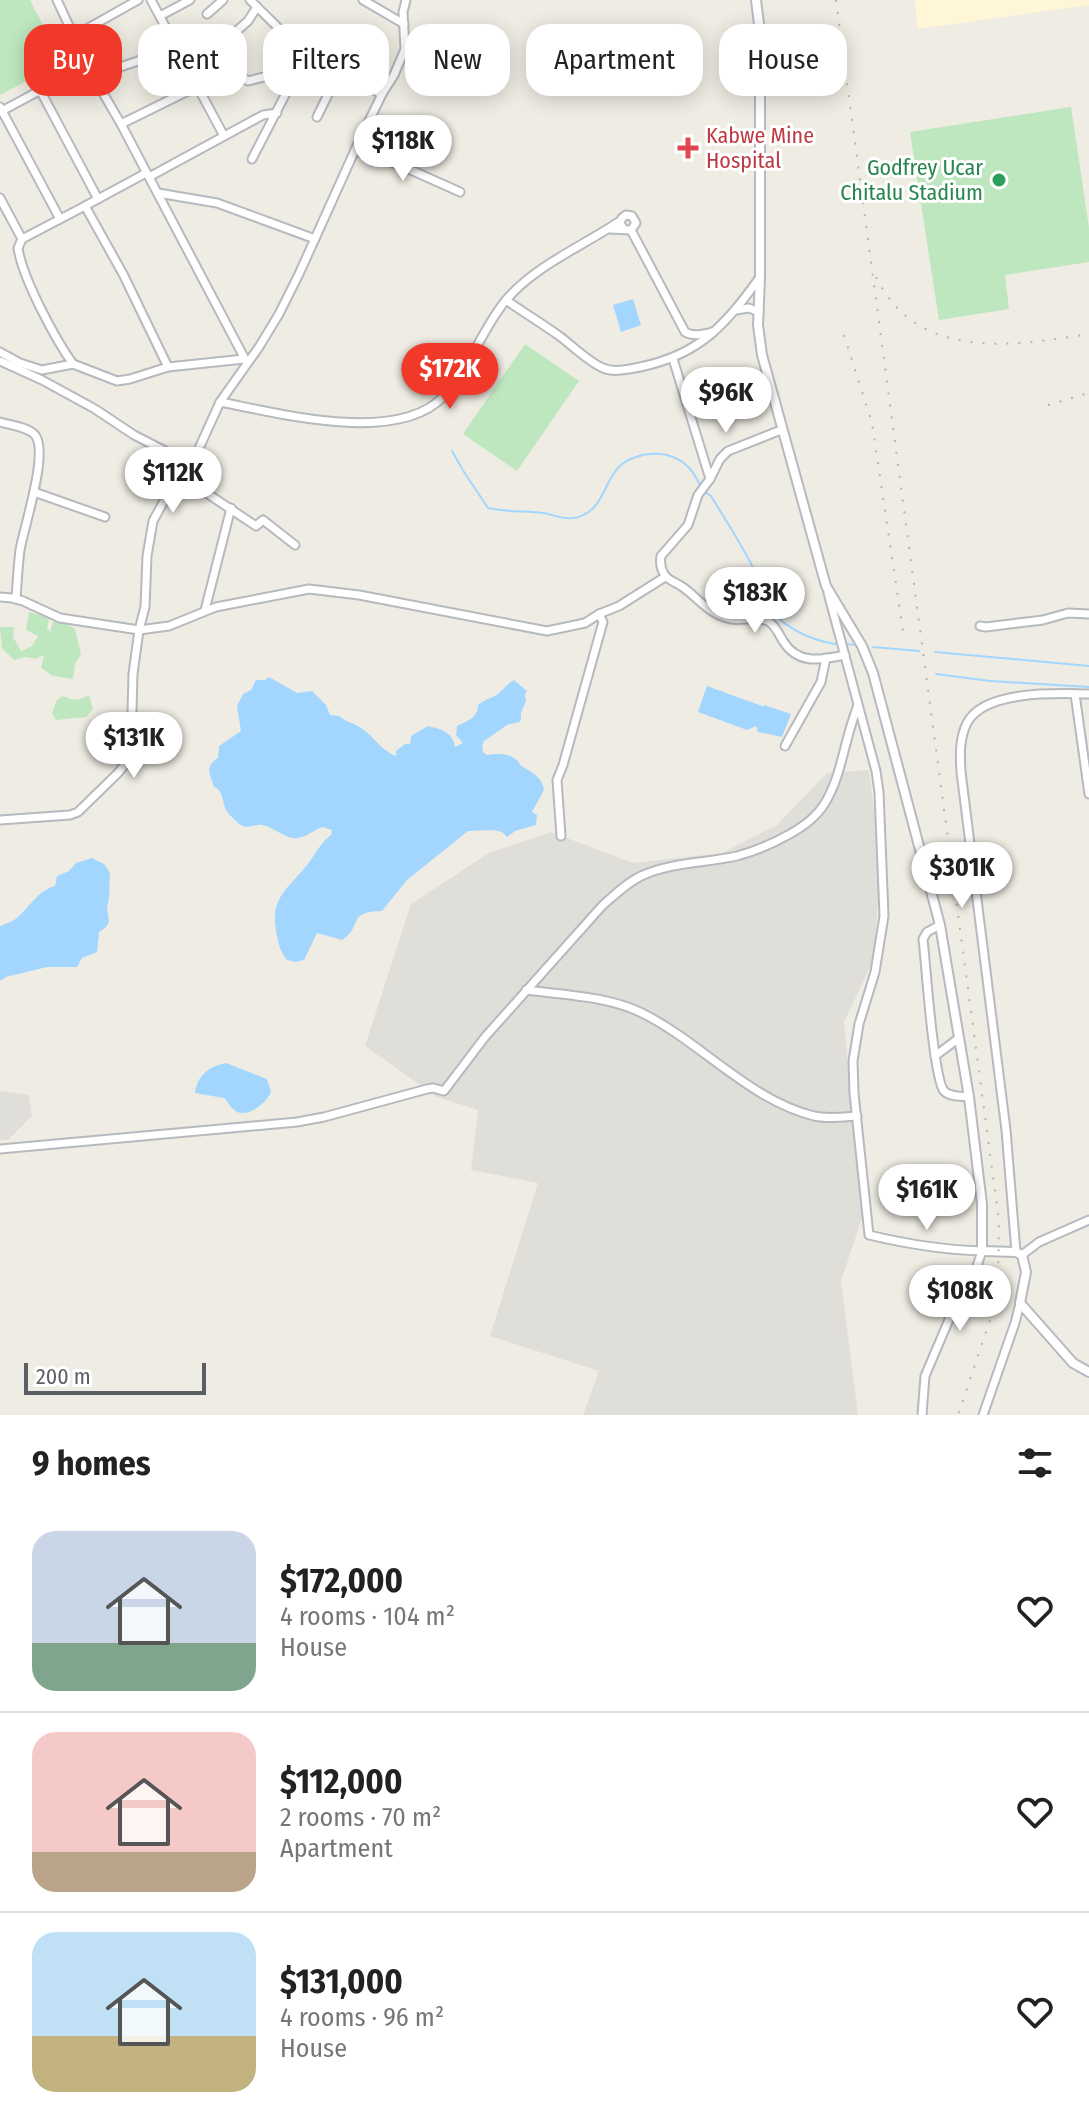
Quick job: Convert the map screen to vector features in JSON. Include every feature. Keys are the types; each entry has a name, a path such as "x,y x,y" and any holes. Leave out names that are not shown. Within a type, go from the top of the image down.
{"street":[{"path":"57,0 68,24"},
{"path":"95,24 138,0"},
{"path":"151,0 164,24"},
{"path":"160,16 190,0"},
{"path":"207,14 223,0"},
{"path":"250,0 274,24"},
{"path":"363,0 404,24"},
{"path":"389,85 405,49 406,0"},
{"path":"756,0 760,32 758,325 762,355 845,655 879,792 884,916 875,972 854,1048 857,1116 869,1235 939,1250 1019,1254 1089,1220"},
{"path":"257,7 248,21 224,42 242,77 248,81 263,77"},
{"path":"28,96 1,110 60,219"},
{"path":"43,96 98,199"},
{"path":"105,96 245,361"},
{"path":"121,124 178,96"},
{"path":"201,96 224,136"},
{"path":"252,159 285,96"},
{"path":"317,117 327,96"},
{"path":"0,820 78,812 126,765 131,749 133,674 145,607 147,556 153,521 201,446 220,402 279,314 381,96"},
{"path":"73,364 28,278 18,252 22,239 263,115 277,113"},
{"path":"355,150 402,166 460,192"},
{"path":"158,193 217,203 315,239"},
{"path":"0,198 22,239"},
{"path":"85,206 123,274 168,367"},
{"path":"220,402 337,422 367,424 395,421 417,413 443,397 506,300 523,283 607,229 625,226 685,332 690,335 715,332"},
{"path":"506,300 606,370 624,370 673,359 715,332 760,277"},
{"path":"736,310 749,308 759,312"},
{"path":"0,352 42,370 73,364 117,381 168,367 245,361"},
{"path":"673,359 708,481"},
{"path":"0,361 95,409 134,435 169,453 188,468"},
{"path":"0,422 30,431 37,440 39,454 20,552 16,599"},
{"path":"781,430 728,451 720,459 698,495 688,525 661,556 660,563 665,577 684,587 720,616 769,622 791,652 806,658 845,655"},
{"path":"181,476 256,526 263,520 295,545"},
{"path":"34,492 105,517"},
{"path":"205,610 231,508"},
{"path":"0,597 16,599 60,618 139,630 169,626 205,610 309,589 359,595 547,631 585,623 665,577"},
{"path":"826,586 862,646 873,673 940,925 969,1097 982,1204 982,1251 973,1278 951,1315 925,1376 922,1415"},
{"path":"980,626 1043,620 1068,613 1089,614"},
{"path":"561,836 557,780 603,622 599,614"},
{"path":"785,746 817,690 826,658"},
{"path":"983,1415 1015,1323 1026,1272 1019,1254 960,749 968,721 975,713 1007,698 1029,694 1089,694"},
{"path":"1075,694 1089,794"},
{"path":"0,1149 297,1122 427,1089 444,1091 485,1037 602,906 640,876 679,864 753,851 815,817 832,791 858,705"},
{"path":"940,925 927,932 923,939 935,1056 944,1090 949,1094 969,1097"},
{"path":"526,990 624,1005 658,1022 783,1105 816,1116 857,1116"},
{"path":"935,1056 959,1038"},
{"path":"1020,1303 1073,1363 1089,1372"}],"shaded area":[{"path":"915,0 1089,0 1089,5 918,29"},
{"path":"869,770 881,867 873,961 844,1022 862,1218 841,1281 858,1415 583,1415 599,1371 490,1336 538,1183 471,1170 478,1110 437,1097 365,1046 411,904 489,853 551,832 633,863 722,853 777,825 827,773"},
{"path":"0,1091 29,1095 32,1116 8,1140 0,1140"}],"green space":[{"path":"0,0 30,0 42,24 24,24 24,82 0,95"},
{"name":"Godfrey Ucar Chitalu Stadium","path":"1071,107 1089,228 1089,262 1005,275 1009,309 939,320 910,132"},
{"path":"525,344 579,381 517,471 463,434"},
{"path":"29,612 45,616 49,620 47,628 50,632 53,622 65,623 75,629 81,654 75,664 73,679 53,676 41,668 44,655 36,659 26,657 14,660 2,648 0,627 14,627 13,637 21,651 32,646 38,636 26,630"},
{"path":"89,695 93,709 86,717 56,720 52,713 57,700 63,696 76,700"}],"water":[{"path":"633,299 641,325 621,332 613,305"},
{"path":"269,677 297,693 312,691 326,705 330,715 358,726 396,756 396,751 410,744 411,736 428,726 449,735 455,747 463,743 456,735 457,726 474,716 478,705 514,680 527,691 521,719 507,725 484,741 482,746 487,755 511,756 539,778 544,790 532,812 537,815 536,825 515,831 507,837 493,830 468,831 407,880 382,911 359,917 349,935 342,940 317,933 304,960 287,960 276,930 278,901 332,830 322,827 296,838 262,825 243,826 228,813 209,771 218,758 219,746 241,731 237,706 243,694 251,690 256,680"},
{"path":"707,686 762,708 764,705 791,714 782,737 758,732 756,726 747,730 698,712"},
{"path":"92,858 104,864 110,873 109,922 99,932 97,952 82,958 77,967 47,967 0,981 0,926 16,918 39,895 55,886 57,876 69,871 76,863"},
{"path":"226,1063 267,1079 271,1092 260,1106 249,1112 238,1112 224,1098 195,1093 205,1073"}],"waterway":[{"path":"452,451 488,508 564,518 579,517 599,501 618,468 648,454 667,455 684,463 701,487"},
{"path":"705,492 711,496 743,549 771,611 800,633 835,644"},
{"path":"846,644 856,645"},
{"path":"873,647 919,651"},
{"path":"935,652 1089,666"},
{"path":"936,674 990,681 1089,687"}],"railway":[{"path":"836,0 999,1221 998,1284 991,1317 958,1415"},
{"path":"876,277 894,304 916,323 942,336 999,344 1089,334"},
{"path":"844,335 872,423 903,631"},
{"path":"1048,405 1089,393"}],"place":[{"name":"Kabwe Mine Hospital","path":"688,148"},
{"name":"Godfrey Ucar Chitalu Stadium","path":"999,180"}]}
